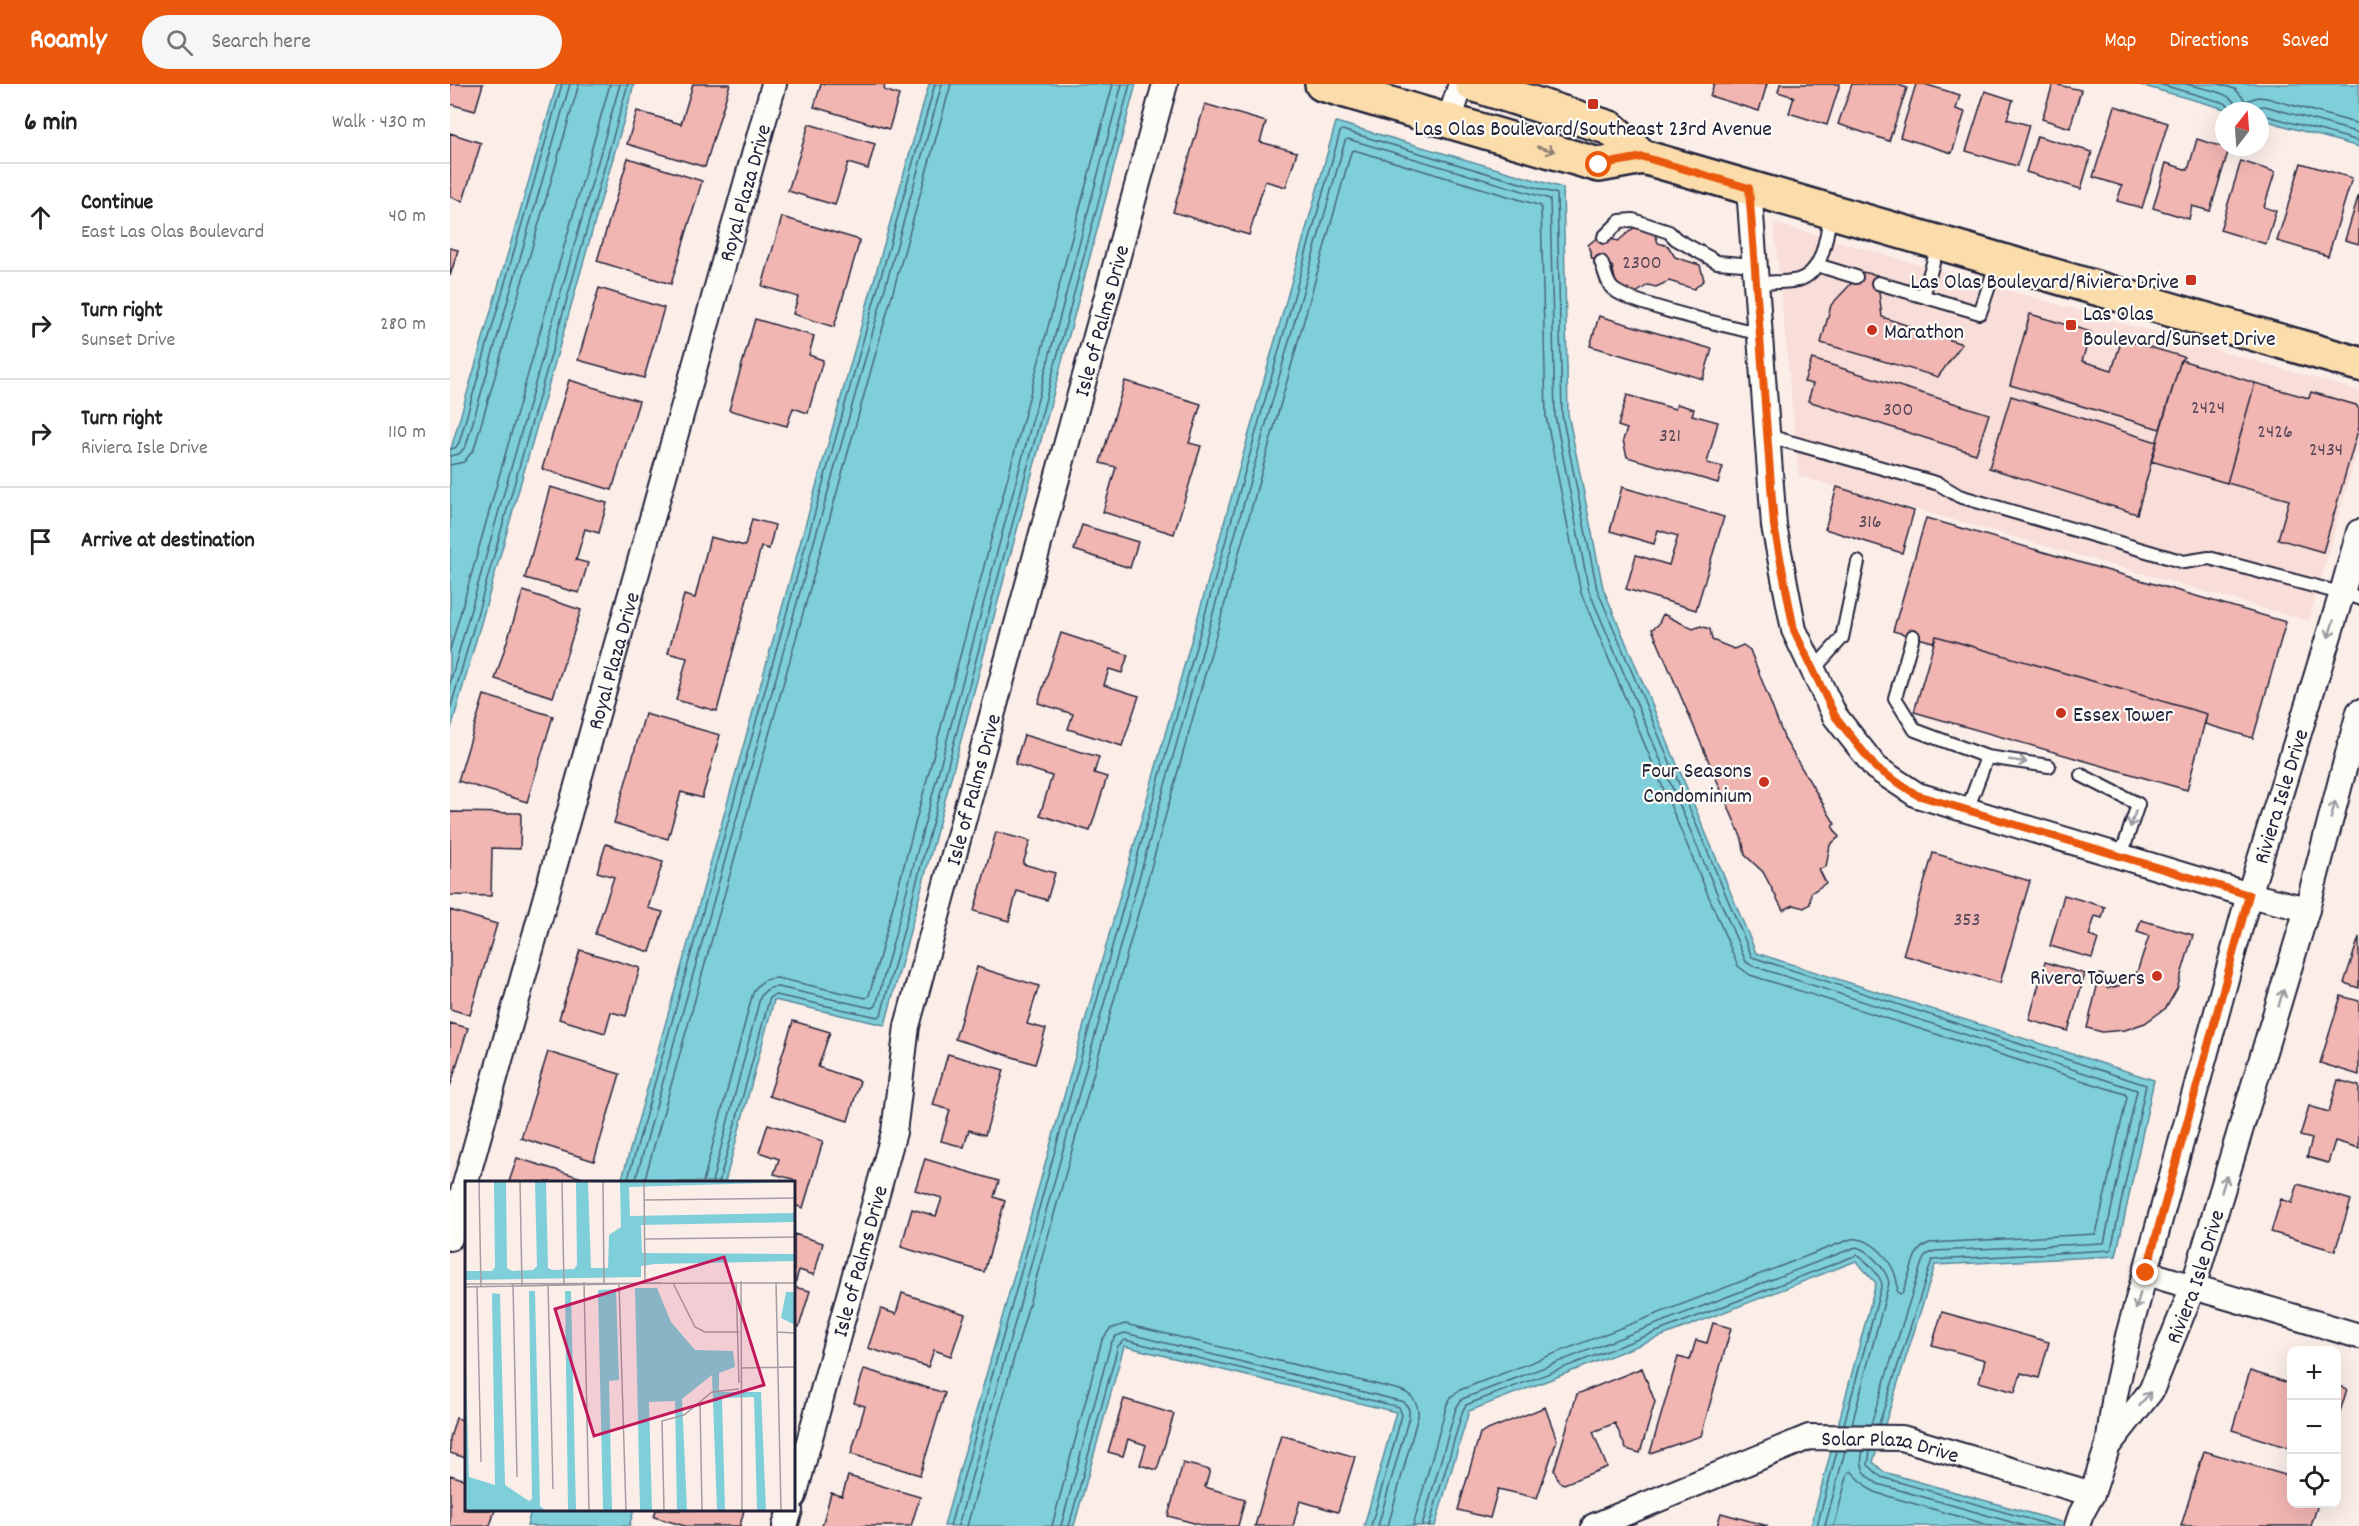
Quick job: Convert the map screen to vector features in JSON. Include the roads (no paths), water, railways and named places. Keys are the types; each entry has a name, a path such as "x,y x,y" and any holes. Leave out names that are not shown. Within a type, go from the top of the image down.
{"main road":[{"path":"1322,84 1599,165 1643,157"},
{"path":"1472,84 1610,128 1643,157 2359,364"}],"street":[{"name":"Royal Plaza Drive","path":"466,1181 774,84"},
{"name":"Isle of Palms Drive","path":"795,1492 894,1132 907,1026 1165,84"},
{"path":"1449,121 1461,84"},
{"path":"1749,188 1774,526 1794,630 1835,716 1876,768 1917,795 2249,895 2307,909"},
{"name":"Riviera Isle Drive","path":"2083,1511 2108,1445 2125,1348 2249,895 2351,595 2359,532"},
{"name":"Riviera Isle Drive","path":"2108,1445 2151,1391 2193,1287 2307,909 2359,712"},
{"name":"Royal Plaza Drive","path":"450,1238 465,1185"},
{"path":"2146,1273 2359,1336"},
{"name":"Solar Plaza Drive","path":"1594,1526 1643,1515 1809,1437 1902,1438 2083,1511"},
{"path":"785,1526 789,1511"}],"lane":[{"path":"1604,237 1620,221 1633,220 1669,232 1676,239 1717,262 1756,274 1798,280 1810,273 1817,265 1831,212"},
{"path":"1923,296 1939,243"},
{"path":"1878,283 1980,313 1997,260"},
{"path":"1601,262 1610,286 1618,294 1663,309 1760,334"},
{"path":"1817,265 1856,277"},
{"path":"1768,436 1939,484 1959,496 2184,562 2209,558 2351,595"},
{"path":"1813,670 1842,638 1858,562"},
{"path":"1912,636 1895,698 1915,730 1987,757 2049,766"},
{"path":"1968,810 1987,757"},
{"path":"2082,775 2138,804 2121,856"}],"water":[{"path":"557,84 634,84 450,732 450,452"},
{"path":"929,84 1136,84 885,1025 774,1000 725,1181 621,1181"},
{"path":"2137,84 2359,84 2359,147 2269,122 2269,102 2215,102 2215,106"},
{"path":"1336,122 1563,188 1568,414 1603,588 1756,953 2154,1080 2116,1256 1935,1265 1873,1462 1884,1472 2075,1526 1811,1526 1876,1283 1856,1261 1469,1411 1435,1526 1364,1526 1396,1412 1124,1346 1074,1526 944,1526"},
{"path":"531,1511 634,1511 629,1526 527,1526"}],"place":[{"name":"Las Olas Boulevard/Southeast 23rd Avenue","path":"1593,104"},
{"name":"Las Olas Boulevard/Riviera Drive","path":"2191,280"},
{"name":"Las Olas Boulevard/Sunset Drive","path":"2071,325"},
{"name":"Marathon","path":"1872,330"},
{"name":"Essex Tower","path":"2061,713"},
{"name":"Four Seasons Condominium","path":"1764,782"},
{"name":"Rivera Towers","path":"2157,976"}]}
